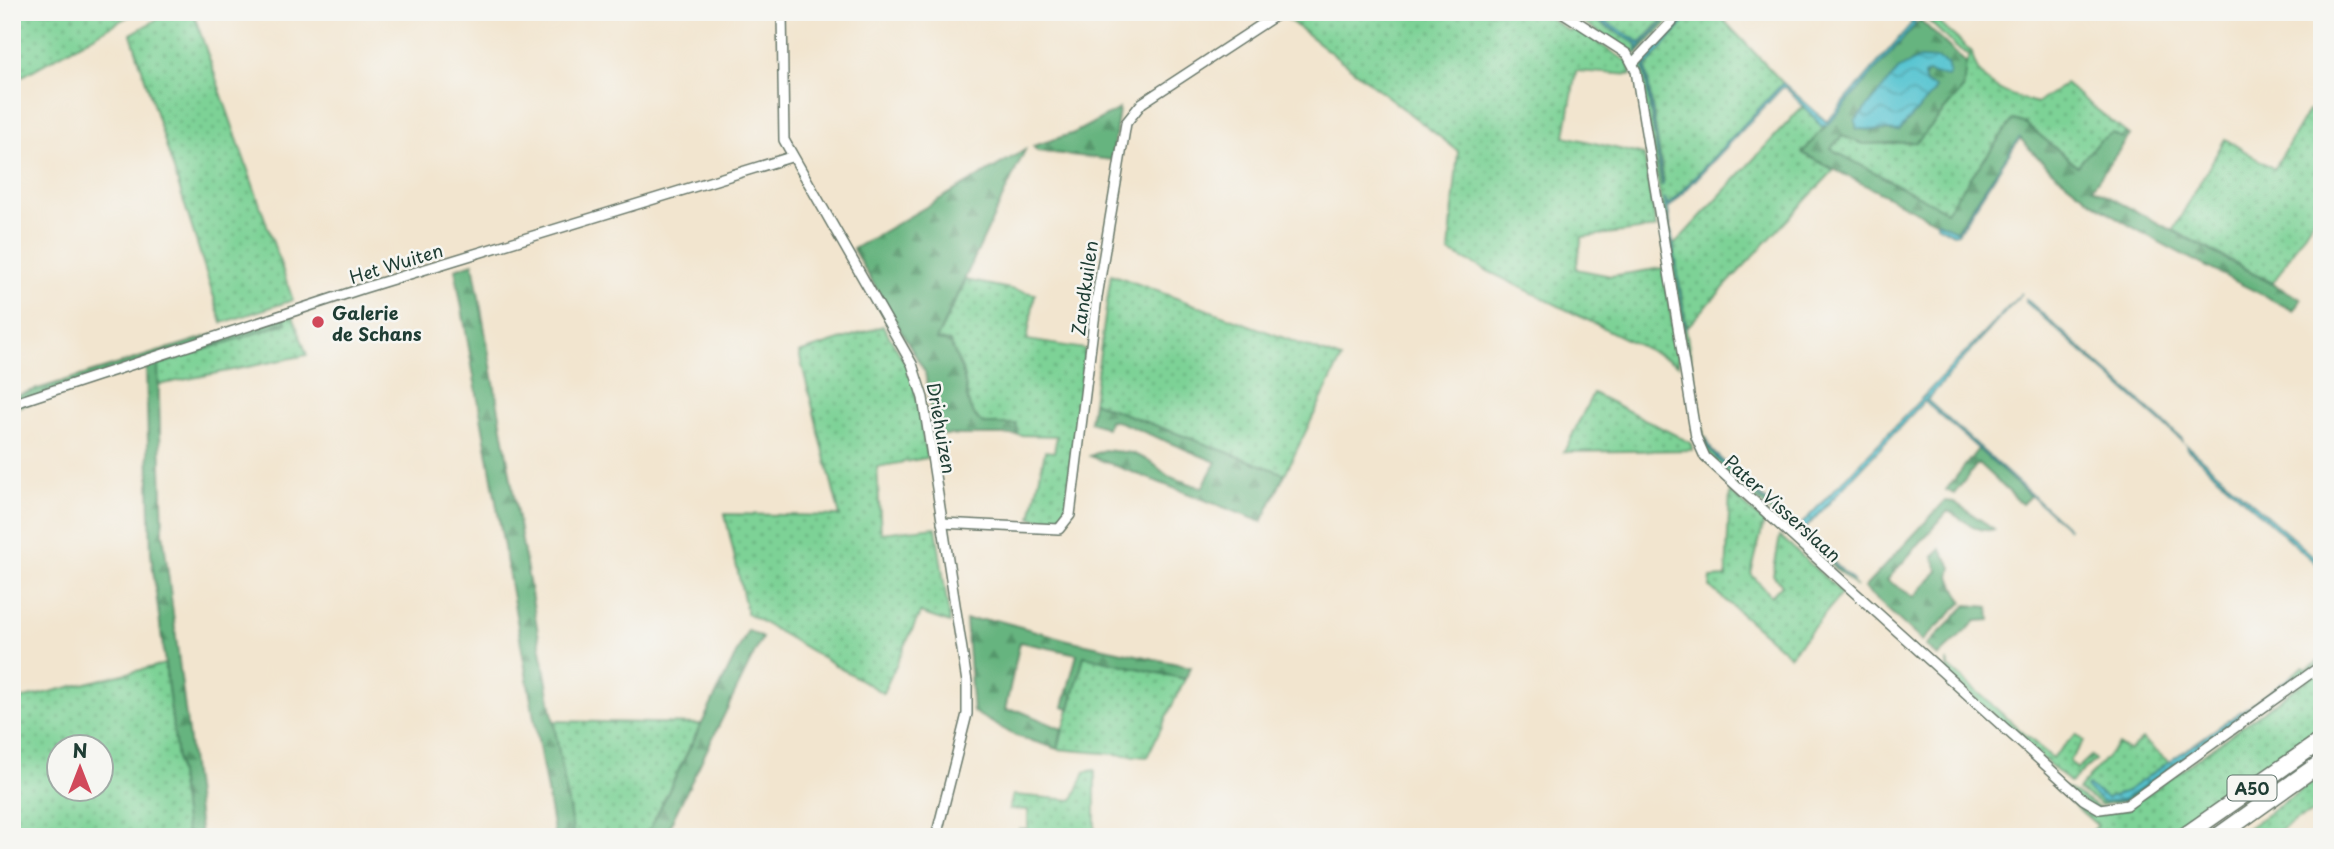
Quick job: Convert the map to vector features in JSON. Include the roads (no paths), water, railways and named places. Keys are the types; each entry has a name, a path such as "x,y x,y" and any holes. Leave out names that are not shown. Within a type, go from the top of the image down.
{"highway":[{"name":"A50","path":"2183,837 2322,740"},
{"name":"A50","path":"2217,837 2322,762"}],"street":[{"name":"Driehuizen","path":"782,12 784,140 791,157 912,364 923,398 967,681 967,714 936,837"},
{"name":"Zandkuilen","path":"942,523 1059,530 1070,515 1097,296 1126,123 1142,103 1281,12"},
{"path":"1562,12 1618,47 1633,63 1681,12"},
{"name":"Pater Visserslaan","path":"1633,63 1696,437 1705,457 2083,799 2100,809 2127,804 2322,665"},
{"name":"Het Wuiten","path":"12,404 364,288 791,157"}],"water":[{"path":"1583,12 1590,12 1641,43 1673,12 1637,50 1637,44"},
{"path":"1689,12 1693,12 1646,67 1663,186 1644,67 1645,61"},
{"path":"1904,12 1915,17 1915,25 1828,125 1822,126 1785,87 1782,88 1668,209 1686,331 1664,197 1668,206 1783,83 1827,122 1912,23"},
{"path":"1919,58 1938,59 1947,64 1950,74 1948,77 1928,73 1924,76 1926,84 1935,87 1934,92 1899,131 1857,129 1855,121 1898,70"},
{"path":"2020,137 1958,233 1953,234 1937,225 1937,221 1957,231"},
{"path":"2022,293 1927,400 2069,529 1924,401 1802,532 1854,582 1797,529"},
{"path":"2026,299 2182,439 2182,441 2026,302"},
{"path":"1706,437 1712,451 1792,525 1717,459 1708,448"},
{"path":"2186,445 2322,564 2322,569 2187,449"},
{"path":"2292,676 2292,680 2124,800 2102,802 2086,788 2088,786 2107,798 2127,791"}],"place":[{"name":"Galerie de Schans","path":"318,322"}]}
